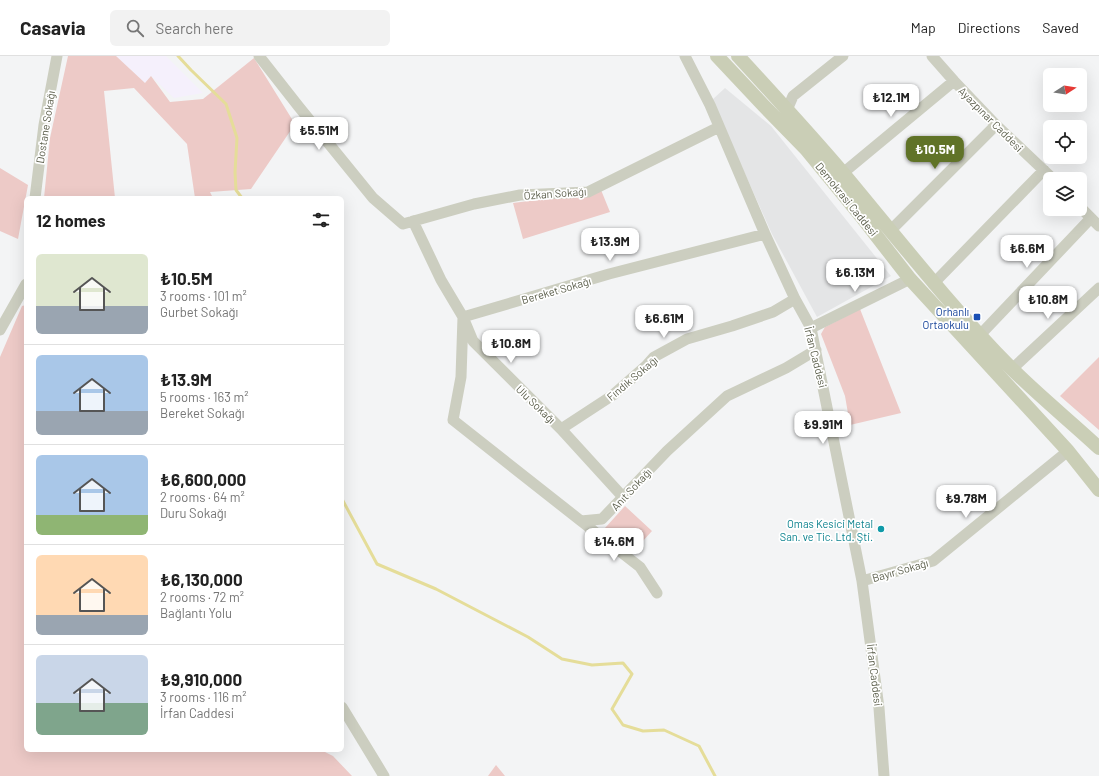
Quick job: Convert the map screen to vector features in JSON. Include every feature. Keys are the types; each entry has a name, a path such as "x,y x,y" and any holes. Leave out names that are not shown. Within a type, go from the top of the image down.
{"main road":[{"name":"Demokrasi Caddesi","path":"717,56 806,149 910,279 1068,451 1099,490"},
{"name":"Demokrasi Caddesi","path":"738,56 843,173 933,284 1012,369 1099,448"}],"street":[{"name":"Dostane Sokağı","path":"35,196 44,125 57,56"},
{"path":"259,56 373,198 408,223"},
{"name":"İrfan Caddesi","path":"685,56 710,105 765,234 795,299 811,328 862,581 879,708 884,776"},
{"path":"787,110 793,96 843,56"},
{"name":"Ayazpınar Caddesi","path":"932,56 954,82 996,125 1044,170"},
{"path":"843,173 954,82"},
{"path":"890,231 996,125"},
{"name":"Özkan Sokağı","path":"408,223 474,204 520,195 588,192 719,127"},
{"path":"933,284 1044,170"},
{"path":"980,335 1095,222 1087,214"},
{"name":"Ulu Sokağı","path":"408,223 463,317 473,341 561,429 624,497"},
{"name":"Bereket Sokağı","path":"463,317 609,274 765,234"},
{"path":"811,328 910,279"},
{"path":"0,330 24,288"},
{"path":"1012,369 1099,288"},
{"name":"Fındık Sokağı","path":"561,429 613,395 654,358 687,339 773,312 795,299"},
{"path":"463,317 461,377 453,420 640,567 657,593"},
{"name":"Anıt Sokağı","path":"581,521 602,519 667,451 727,396 786,368 816,350"},
{"name":"Bayır Sokağı","path":"862,581 933,560 1068,451"},
{"path":"344,710 384,776"}],"shaded area":[{"path":"68,56 116,56 145,83 151,76 170,102 203,99 254,58 295,124 251,189 210,192 212,196 195,196 187,144 134,88 104,91 115,196 44,196 50,138"},
{"path":"116,56 166,56 203,93 174,98 151,76 145,83"},
{"path":"725,88 771,126 891,276 817,317 772,234 712,100"},
{"path":"0,168 28,185 26,196 24,196 24,207 18,239 0,231"},
{"path":"601,190 610,212 523,239 513,203 592,193"},
{"path":"22,306 24,306 24,752 325,752 333,756 352,776 0,776 0,357"},
{"path":"860,309 901,413 850,425 845,396 821,334 825,327"},
{"path":"1099,357 1099,430 1060,396"},
{"path":"625,506 652,531 632,553 605,528"},
{"path":"496,765 505,776 488,776"}],"waterway":[{"path":"178,56 226,104 237,138 235,172 236,190 240,196"},
{"path":"344,503 377,564 436,589 528,637 562,659 592,665 623,663 632,674 612,709 623,725 643,731 664,730 699,746 715,776"}],"place":[{"name":"Orhanlı Ortaokulu","path":"977,317"},
{"name":"Omas Kesici Metal San. ve Tic. Ltd. Şti.","path":"881,529"}]}
